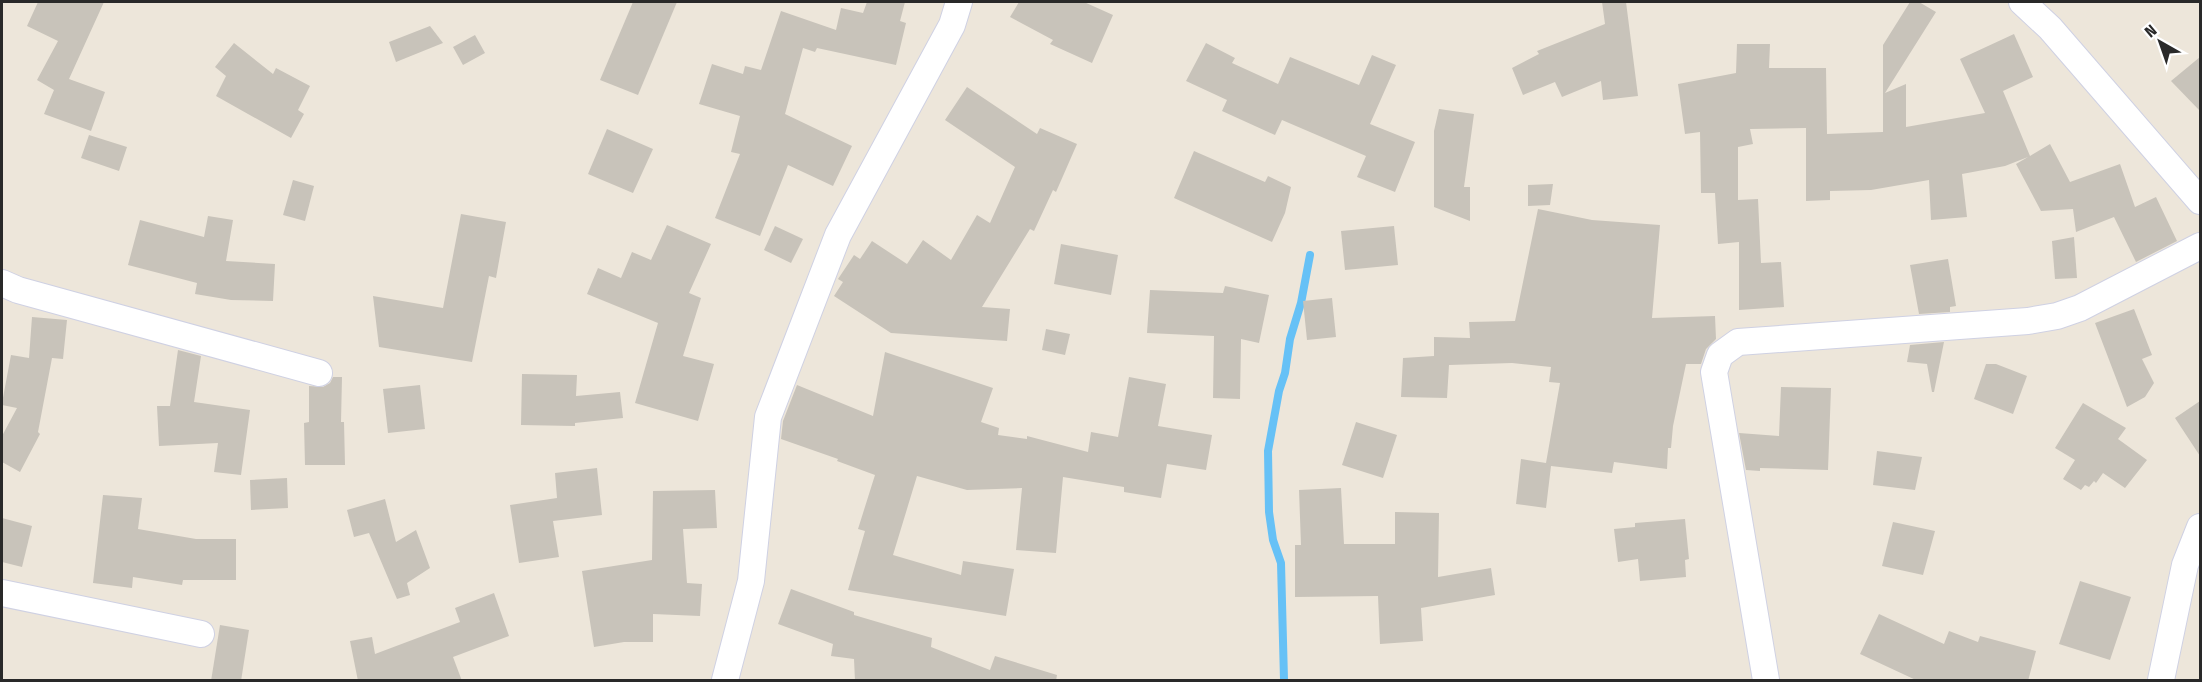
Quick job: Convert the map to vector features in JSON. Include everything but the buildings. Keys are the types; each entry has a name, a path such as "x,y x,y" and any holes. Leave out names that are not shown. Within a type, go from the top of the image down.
{"street":[{"path":"733,677 751,581 768,417 838,235 952,25 959,2"},
{"path":"2022,2 2050,28 2200,201"},
{"path":"1766,681 1714,372 1720,356 1738,342 2028,321 2057,316 2080,308 2200,246"},
{"path":"2,283 18,290 319,373"},
{"path":"2161,681 2185,565 2200,528"},
{"path":"2,593 201,633"}],"waterway":[{"path":"1284,680 1281,563 1273,540 1269,512 1268,451 1290,339 1301,303 1310,255"}]}
